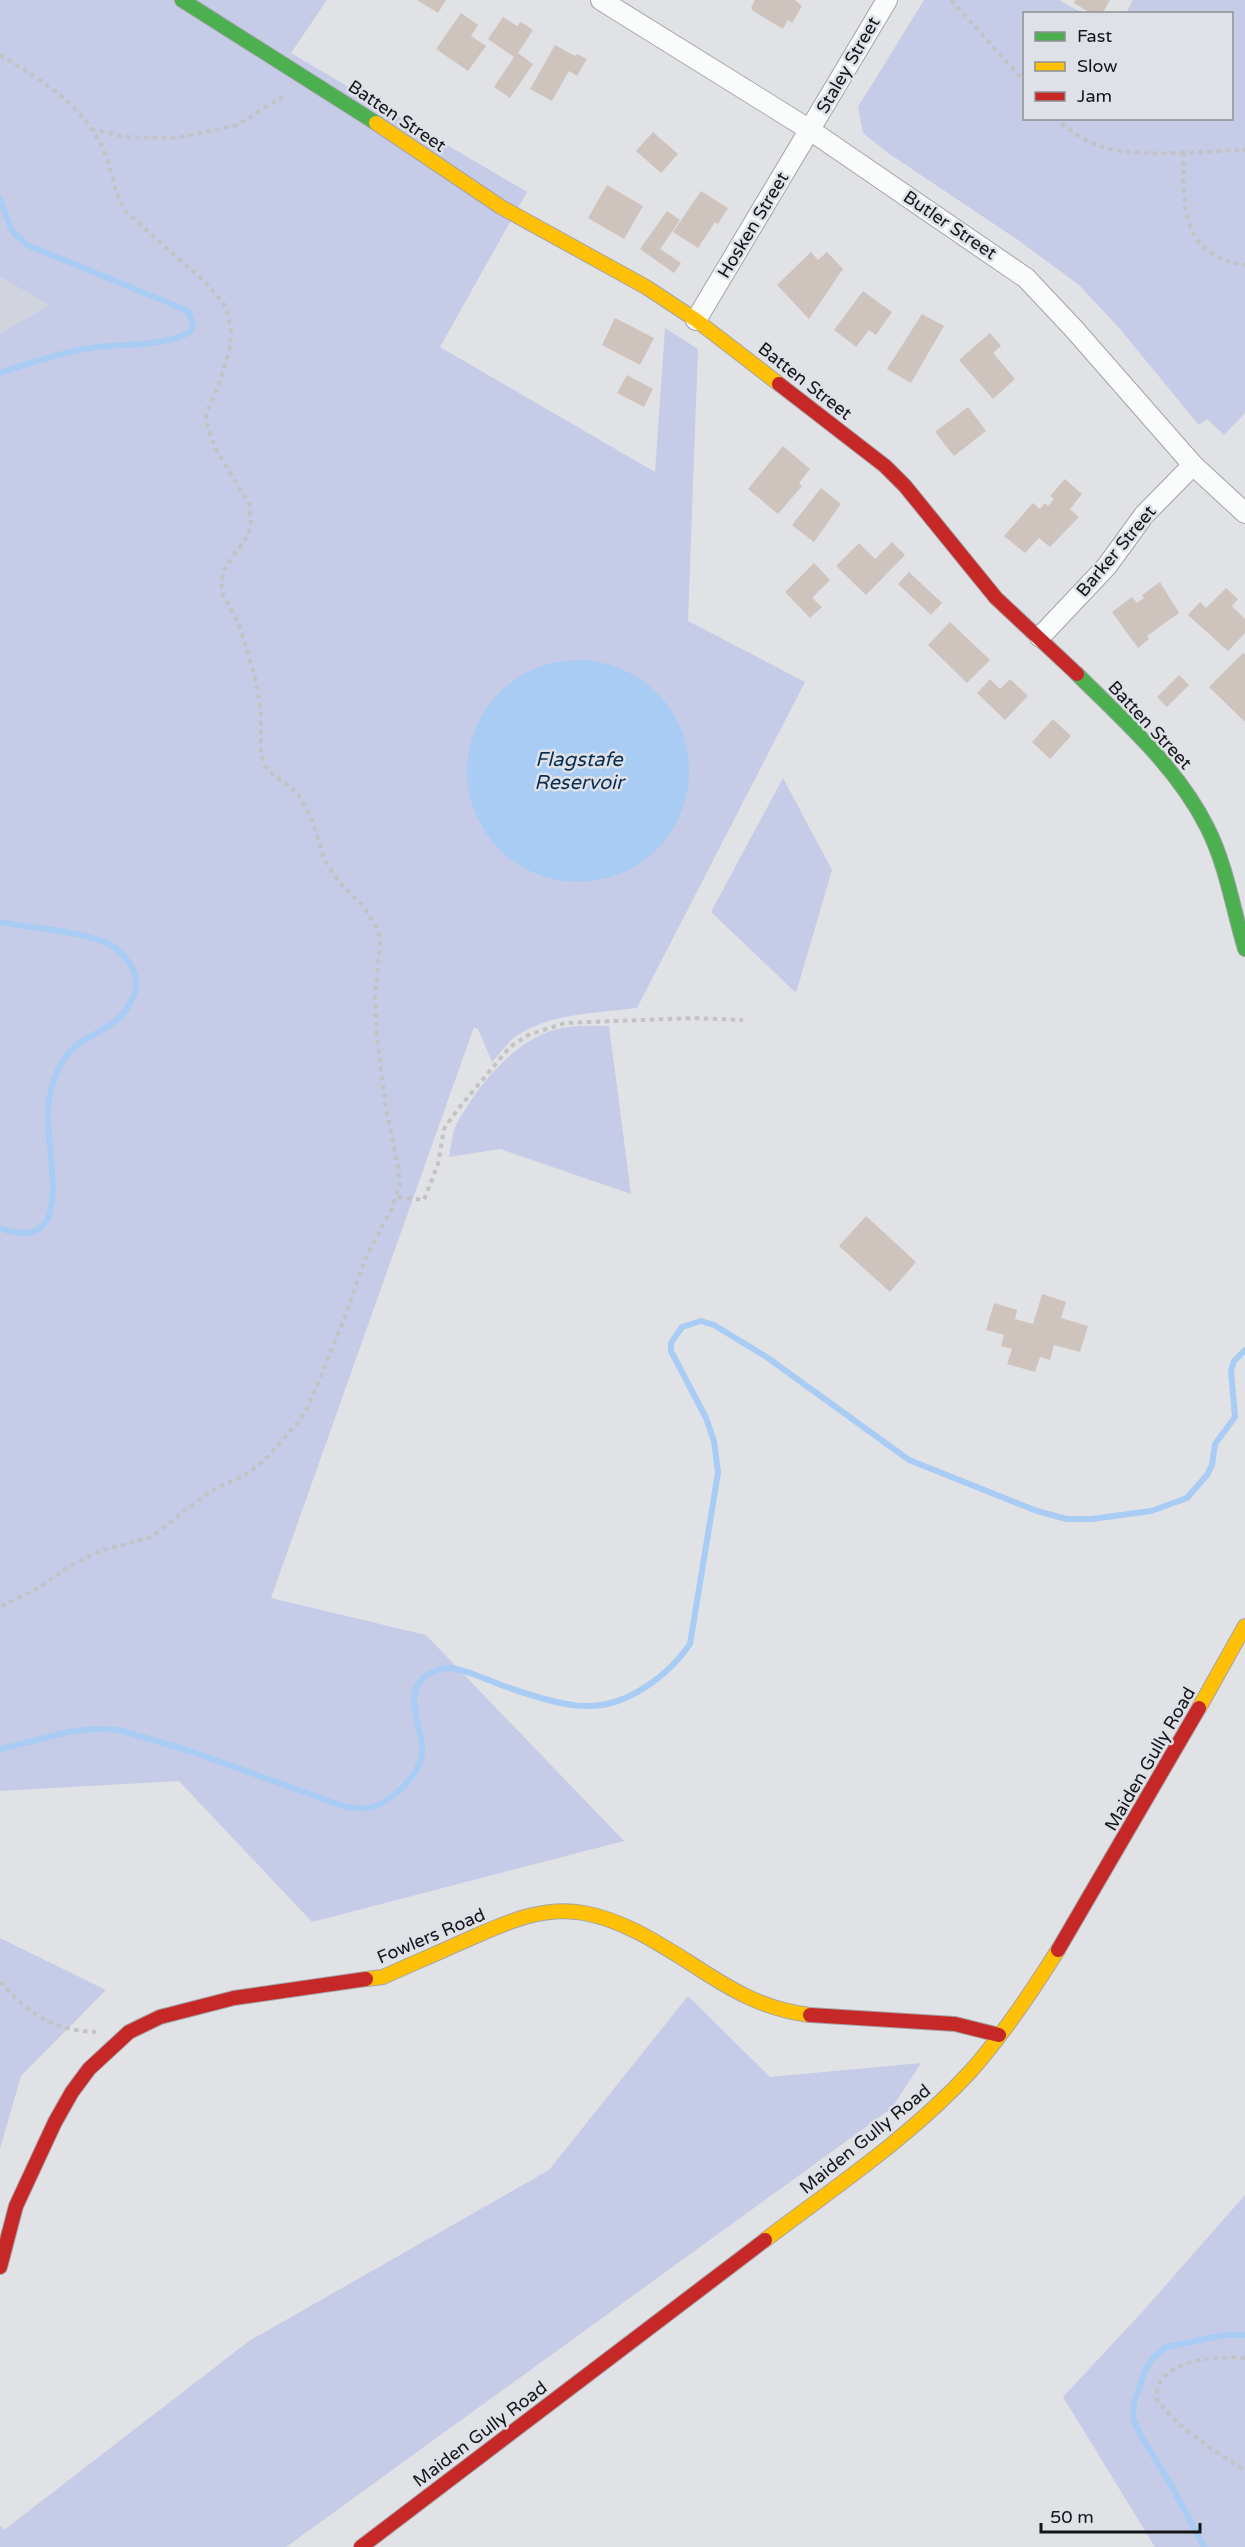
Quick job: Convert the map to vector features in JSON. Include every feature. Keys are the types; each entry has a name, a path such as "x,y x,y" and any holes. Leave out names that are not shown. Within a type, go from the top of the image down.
{"street":[{"name":"Batten Street","path":"182,0 342,100 501,207 646,287 696,320 885,466 905,486 996,598 1040,637 1156,754 1194,802 1218,855 1245,950"},
{"name":"Butler Street","path":"601,0 810,130 1026,278 1074,328 1193,465 1245,513"},
{"name":"Staley Street","path":"810,130 886,0"},
{"name":"Hosken Street","path":"696,320 810,130"},
{"name":"Barker Street","path":"1040,637 1107,566 1144,515 1193,465"},
{"name":"Maiden Gully Road","path":"361,2547 890,2146 932,2110 971,2071 1030,1993 1081,1913 1154,1791 1245,1626"},
{"name":"Fowlers Road","path":"0,2267 16,2206 55,2122 72,2092 89,2069 129,2032 160,2017 234,1998 372,1980 517,1918 541,1912 583,1913 613,1921 648,1937 730,1988 764,2006 816,2015 969,2025 999,2035"}],"path":[{"path":"951,0 1023,80"},
{"path":"0,55 46,83 72,107 100,142 119,203 126,212 213,290 227,311 231,328 230,347 219,384 206,414 207,424 215,448 249,504 251,524 248,535 224,570 221,582 223,594 240,627 254,674 261,710 261,755 264,764 274,776 298,794 312,820 325,861 339,882 364,907 378,930 381,942 375,999 377,1035 385,1104 400,1184 398,1197 369,1251 308,1407 264,1461 244,1476 204,1496 151,1537 100,1551 70,1566 38,1588 0,1607"},
{"path":"90,129 126,137 178,138 237,125 308,80"},
{"path":"1057,120 1076,135 1107,148 1130,151 1184,152 1245,150"},
{"path":"1184,152 1183,204 1190,228 1202,244 1217,256 1245,265"},
{"path":"398,1197 424,1200 438,1164 444,1129 510,1047 528,1035 565,1023 694,1018 743,1020"},
{"path":"0,1982 36,2016 54,2025 77,2031 129,2032"},
{"path":"1245,2358 1218,2356 1188,2363 1169,2374 1159,2384 1156,2398 1168,2416 1182,2428 1245,2471"}],"shaded area":[{"path":"0,0 327,0 291,53 527,192 440,347 655,472 665,328 698,349 688,621 805,682 637,1008 576,1015 545,1022 514,1038 492,1062 478,1029 474,1027 271,1598 426,1635 624,1841 312,1922 179,1781 0,1791 0,333 49,305 0,277"},
{"path":"924,0 1059,0 1080,12 1023,12 1023,120 1233,120 1233,12 1127,12 1133,0 1245,0 1245,413 1224,435 1207,419 1199,425 1119,328 1079,285 1018,240 888,153 863,133 858,107"},
{"path":"0,277 49,305 0,333"},
{"path":"783,778 832,870 796,993 711,912"},
{"path":"609,1026 631,1194 500,1149 449,1157 456,1125 465,1110 487,1079 514,1052 545,1033 562,1028"},
{"path":"0,1938 106,1990 21,2076 0,2149"},
{"path":"688,1996 770,2077 921,2063 892,2108 286,2547 0,2547 0,2525 4,2530 249,2341 549,2170"},
{"path":"1245,2195 1245,2547 1155,2547 1063,2397 1144,2310"}],"water":[{"name":"Flagstafe Reservoir","path":"567,660 589,660 621,668 640,678 657,692 671,709 681,728 687,749 689,771 687,793 681,814 671,833 657,850 640,864 610,878 589,882 567,882 546,878 525,869 507,857 492,842 480,824 471,803 467,782 467,760 471,739 480,718 492,700 507,685 525,673 546,664"}],"building":[{"path":"417,0 446,0 438,13"},
{"path":"755,0 795,0 802,6 792,23 788,20 783,29 753,11 751,8"},
{"path":"1075,0 1110,0 1103,12 1089,12 1074,3"},
{"path":"461,13 478,25 471,36 486,46 468,71 436,49"},
{"path":"503,17 517,26 521,22 533,30 518,53 533,64 510,98 494,87 514,57 488,39"},
{"path":"555,45 575,56 577,54 587,59 577,76 569,71 552,101 530,89"},
{"path":"653,132 678,154 661,173 636,151"},
{"path":"607,185 643,206 624,239 588,218"},
{"path":"701,191 728,208 718,224 715,222 698,248 673,232"},
{"path":"667,211 680,220 660,249 681,263 674,273 640,249"},
{"path":"811,252 818,260 827,252 843,269 809,319 777,285"},
{"path":"863,291 892,312 876,335 869,330 856,347 834,330"},
{"path":"922,314 944,326 911,383 887,369"},
{"path":"615,318 654,338 640,365 602,345"},
{"path":"990,333 1001,346 993,353 1015,379 993,399 959,360"},
{"path":"627,375 653,389 644,407 617,393"},
{"path":"968,407 986,431 954,456 935,432"},
{"path":"783,446 810,469 799,483 802,486 778,514 748,489"},
{"path":"1065,479 1082,494 1070,509 1079,517 1050,547 1039,538 1025,553 1004,536 1033,503 1040,509 1045,503 1048,506 1054,499 1050,496"},
{"path":"821,488 841,504 814,542 792,525"},
{"path":"892,542 905,555 866,595 836,566 859,543 875,559"},
{"path":"814,563 830,580 812,598 822,607 810,618 785,592"},
{"path":"909,572 942,603 931,615 898,584"},
{"path":"1160,582 1179,613 1147,636 1149,639 1138,648 1112,612 1132,597 1137,603 1144,598 1142,595"},
{"path":"1226,588 1238,599 1232,606 1245,619 1245,633 1228,651 1188,615 1200,602 1206,608"},
{"path":"950,622 990,660 967,683 928,645"},
{"path":"1243,653 1245,654 1245,722 1209,687"},
{"path":"1179,675 1189,685 1167,707 1157,697"},
{"path":"990,679 1000,689 1010,679 1028,696 1005,720 977,693"},
{"path":"1053,719 1071,736 1050,759 1032,742"},
{"path":"866,1216 916,1262 890,1292 839,1246"},
{"path":"1042,1294 1066,1302 1061,1318 1088,1326 1080,1352 1054,1345 1050,1360 1040,1357 1035,1372 1007,1364 1012,1349 1001,1346 1004,1335 986,1330 994,1303 1017,1310 1015,1319 1033,1324"}],"waterway":[{"path":"0,199 12,231 27,245 189,312 193,324 190,332 166,341 78,350 0,373"},
{"path":"0,922 68,932 107,943 131,965 136,982 134,995 120,1017 76,1046 63,1060 56,1075 48,1107 52,1175 49,1215 40,1228 24,1233 0,1228"},
{"path":"0,1749 68,1732 94,1729 119,1730 187,1750 343,1806 366,1808 383,1802 401,1789 420,1763 422,1744 414,1695 424,1677 433,1672 446,1668 461,1670 532,1695 580,1706 604,1705 618,1701 646,1687 671,1667 690,1644 718,1473 714,1441 706,1418 671,1351 671,1343 682,1327 701,1321 714,1325 768,1358 909,1460 1037,1511 1067,1519 1092,1519 1151,1511 1187,1498 1207,1475 1212,1465 1215,1444 1235,1417 1231,1371 1234,1361 1245,1350"},
{"path":"1204,2547 1170,2483 1142,2438 1133,2418 1134,2402 1146,2368 1166,2347 1225,2335 1245,2335"}],"traffic: fast":[{"path":"182,0 376,123"},
{"path":"1077,674 1131,727 1181,784 1195,805 1214,841 1245,949"}],"traffic: slow":[{"path":"376,123 501,207 646,287 696,320 779,384"},
{"path":"1199,1708 1245,1626"},
{"path":"366,1979 383,1977 521,1918 568,1911 598,1916 625,1926 746,1996 776,2008 810,2015"},
{"path":"765,2240 897,2140 947,2096 994,2043 1058,1950"}],"traffic: jam":[{"path":"779,384 885,466 905,486 996,598 1077,674"},
{"path":"1058,1950 1199,1708"},
{"path":"0,2267 16,2206 55,2122 72,2092 89,2069 129,2032 160,2017 234,1998 366,1979"},
{"path":"810,2015 955,2024 999,2035"},
{"path":"361,2547 765,2240"}]}
